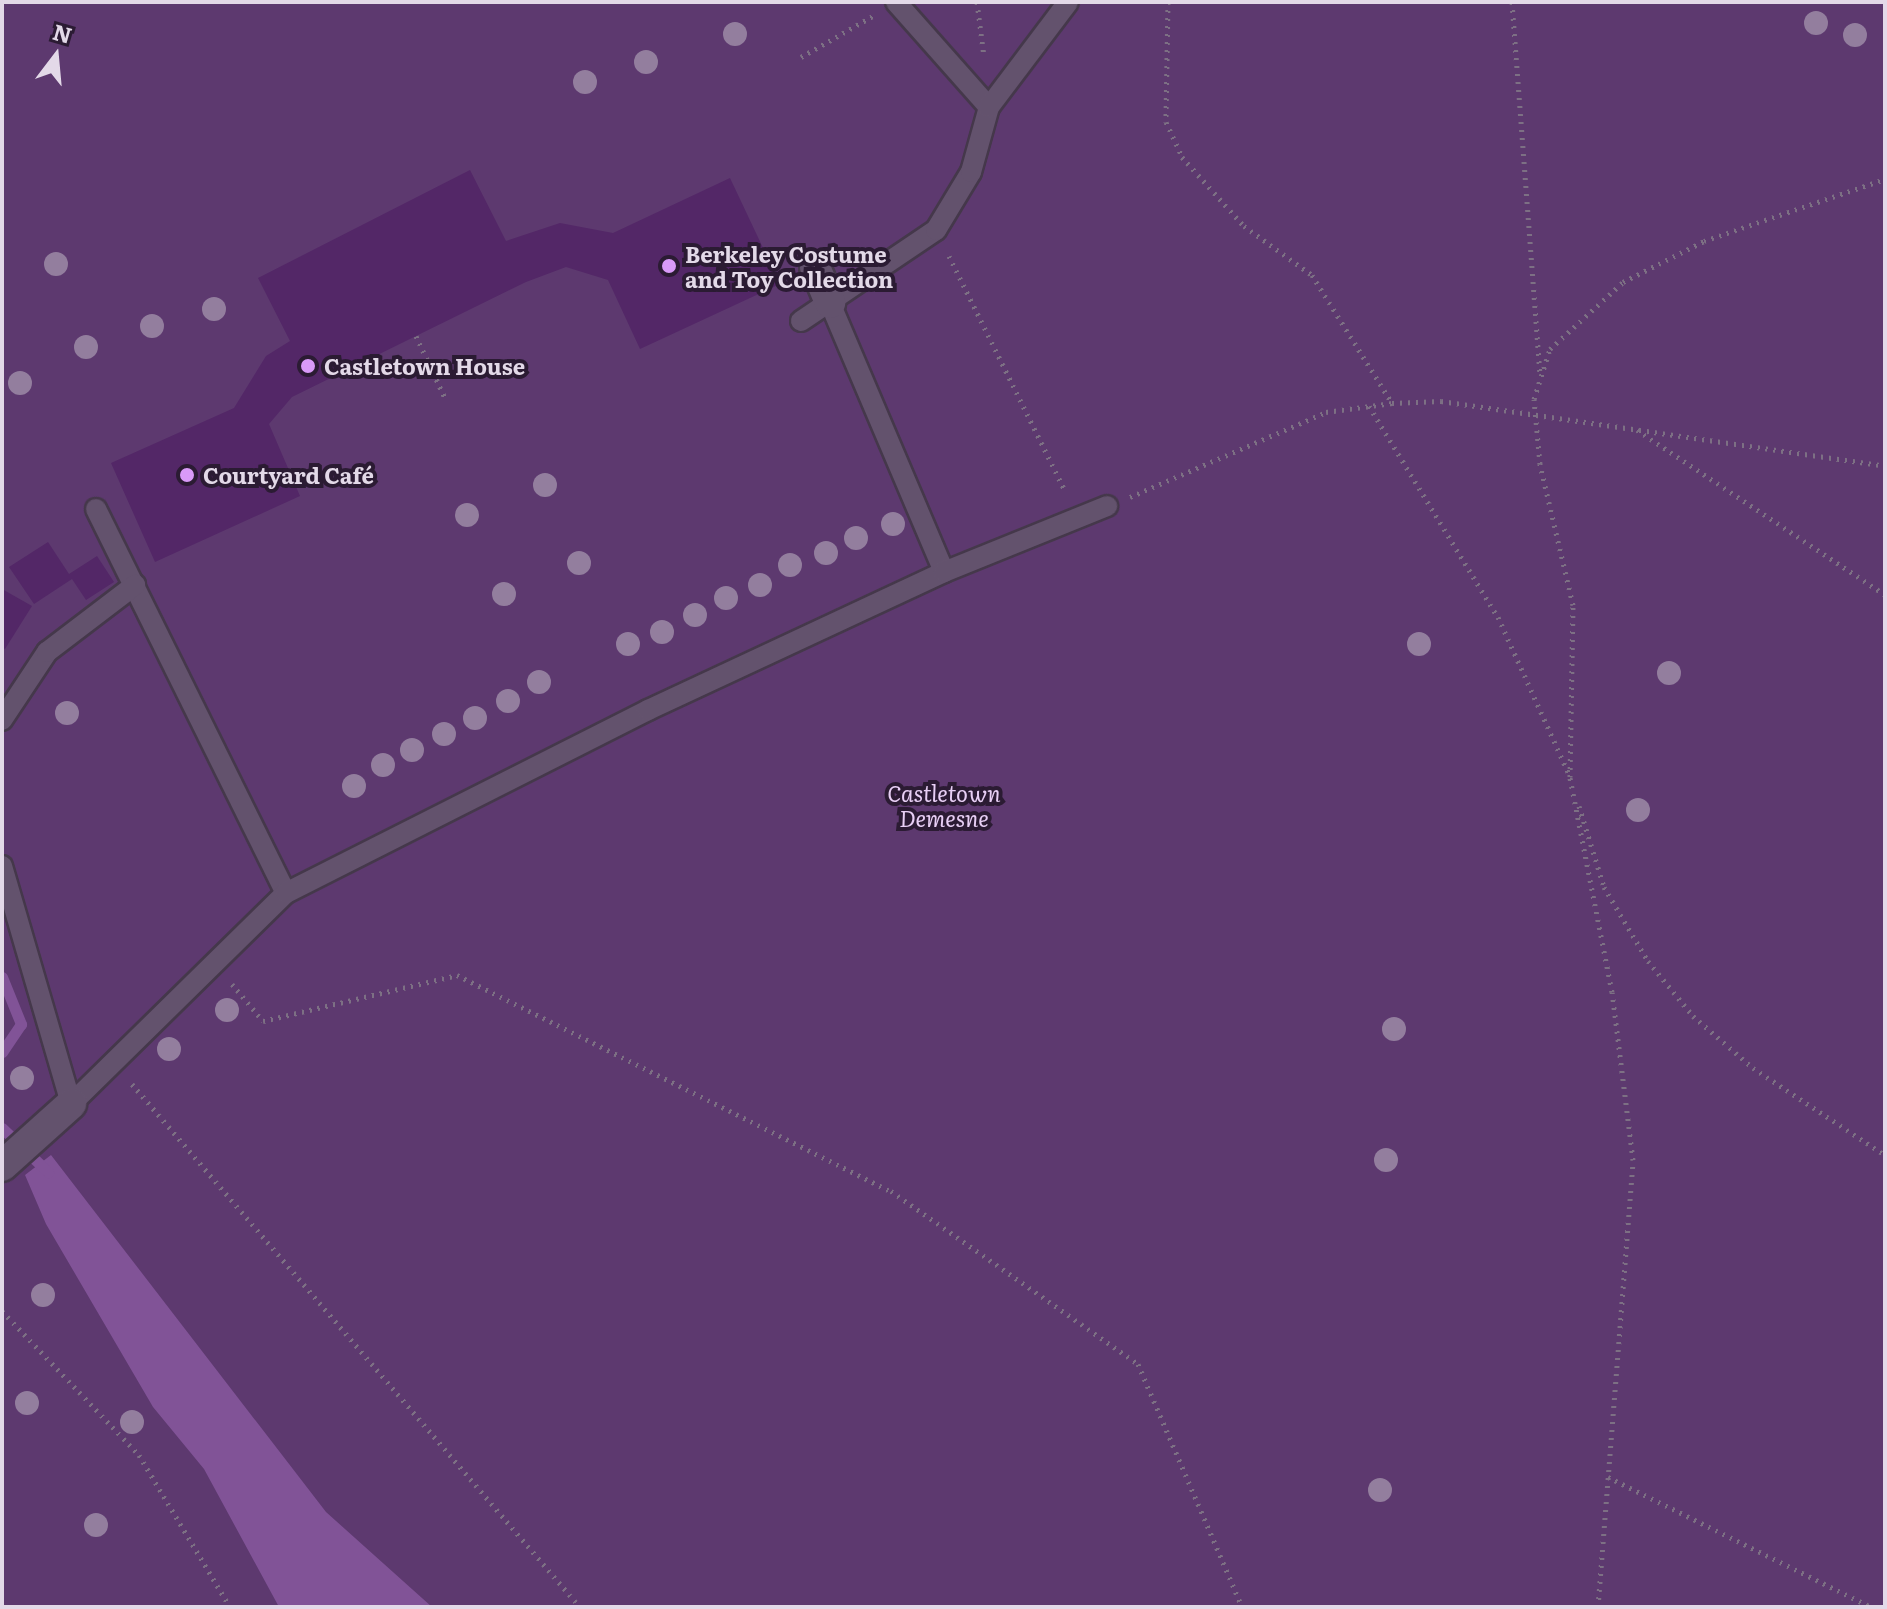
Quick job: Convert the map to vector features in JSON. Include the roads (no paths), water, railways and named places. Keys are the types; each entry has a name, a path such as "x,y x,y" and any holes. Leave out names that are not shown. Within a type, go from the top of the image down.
{"street":[{"path":"815,267 830,303"},
{"path":"2,1166 71,1104"}],"lane":[{"path":"896,2 989,107"},
{"path":"801,321 936,230 971,172 989,107 1068,2"},
{"path":"830,303 944,572"},
{"path":"2,866 71,1104 286,893 583,742 944,572 1107,506"},
{"path":"96,509 286,893"},
{"path":"2,720 47,652 135,585"}],"waterway":[{"path":"2,977 21,1024 2,1052"},
{"path":"2,1128 48,1172"}],"place":[{"name":"Berkeley Costume and Toy Collection","path":"669,266"},
{"name":"Castletown House","path":"308,366"},
{"name":"Courtyard Café","path":"187,475"}],"park label":[{"name":"Castletown Demesne","path":"944,804"}]}
